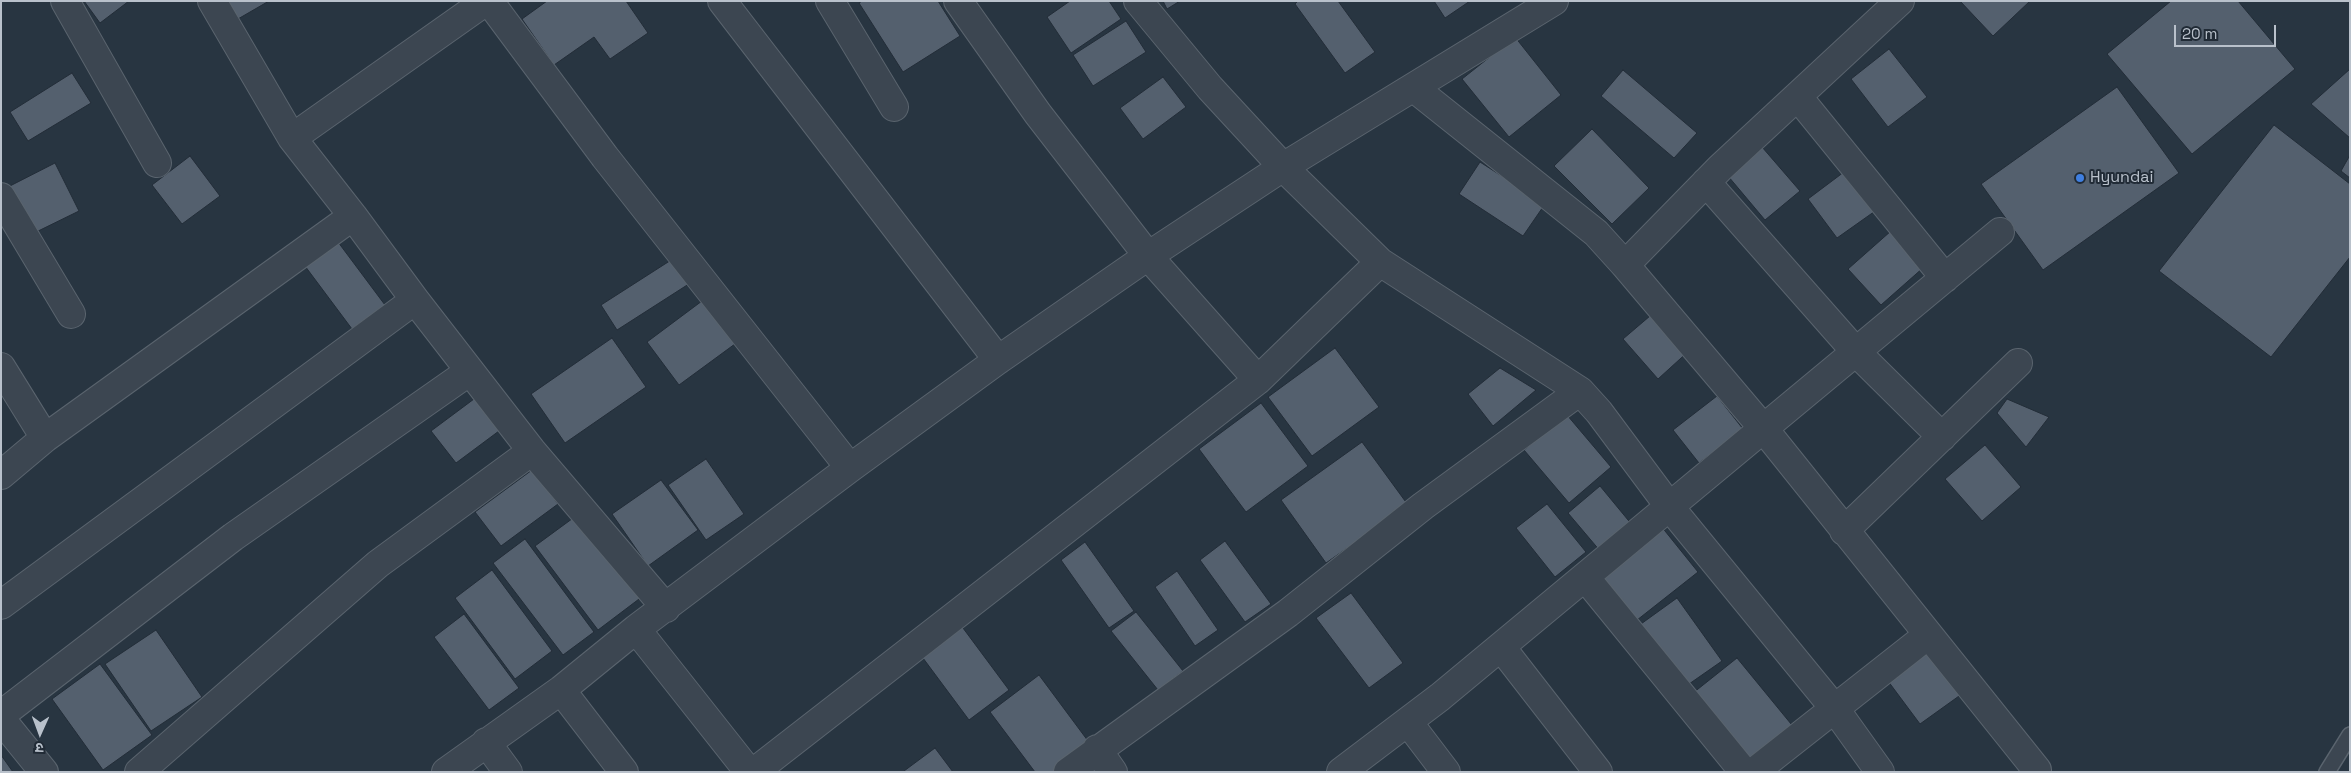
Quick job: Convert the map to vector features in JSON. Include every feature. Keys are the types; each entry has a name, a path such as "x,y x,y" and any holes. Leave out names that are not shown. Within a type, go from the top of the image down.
{"street":[{"path":"65,1 157,163"},
{"path":"212,1 292,138 532,451 666,608"},
{"path":"292,138 449,11 487,1 605,157 850,468"},
{"path":"722,1 998,360"},
{"path":"830,1 894,107"},
{"path":"958,1 1038,114 1148,256 1258,380"},
{"path":"1138,1 1210,88 1283,167 1380,262 1580,391 1599,412 1669,506 1834,709 1880,772"},
{"path":"446,772 561,690 636,629 850,468 998,360 1148,256 1283,167 1554,1"},
{"path":"1625,264 1706,182 1900,1"},
{"path":"1414,88 1596,233 1625,264 1763,428 2037,770"},
{"path":"1798,97 1945,278"},
{"path":"1706,182 1856,352 1942,437"},
{"path":"1,197 72,314"},
{"path":"1,475 45,438 353,216"},
{"path":"1341,772 1408,722 1501,646 2000,232"},
{"path":"754,772 1258,380 1380,262"},
{"path":"1,605 415,300"},
{"path":"1844,531 2018,363"},
{"path":"1,367 45,438"},
{"path":"1,715 233,537 470,371"},
{"path":"1068,772 1288,613 1423,506 1580,391"},
{"path":"139,772 378,564 532,451"},
{"path":"1585,577 1744,772"},
{"path":"636,629 749,772"},
{"path":"1754,772 1928,635"},
{"path":"1501,646 1598,772"},
{"path":"561,690 624,772"},
{"path":"1,719 44,772"},
{"path":"1408,722 1446,772"},
{"path":"486,742 508,772"},
{"path":"1097,750 1113,772"}],"lane":[{"path":"2327,772 2350,735"}],"building":[{"path":"84,1 129,1 100,23"},
{"path":"218,1 269,1 231,23"},
{"path":"547,1 626,1 648,33 610,59 594,37 554,65 522,19"},
{"path":"862,1 938,1 960,36 903,72 859,3"},
{"path":"1070,1 1109,1 1121,19 1071,53 1047,17"},
{"path":"1163,1 1180,1 1167,9"},
{"path":"1298,1 1338,1 1375,52 1345,73 1295,4"},
{"path":"1434,1 1470,1 1445,18"},
{"path":"1960,1 2030,1 1993,36"},
{"name":"Hyundai","path":"2171,1 2238,1 2295,69 2192,154 2107,54"},
{"path":"1126,21 1146,52 1093,86 1073,55"},
{"path":"1515,37 1561,95 1509,137 1462,79"},
{"path":"1889,49 1927,97 1888,127 1851,79"},
{"path":"2350,69 2350,138 2311,104"},
{"path":"1623,70 1697,133 1674,158 1601,96"},
{"path":"72,73 91,103 28,141 10,112"},
{"path":"1163,77 1186,107 1143,139 1120,108"},
{"name":"Hyundai","path":"2117,87 2179,173 2043,270 1981,184"},
{"path":"2274,125 2350,184 2350,257 2271,357 2159,271"},
{"path":"1592,129 1649,188 1612,224 1554,166"},
{"path":"1762,147 1800,191 1765,220 1728,176"},
{"path":"2350,155 2350,178 2341,171"},
{"path":"190,156 220,196 182,224 152,185"},
{"path":"1480,162 1545,204 1523,236 1459,194"},
{"path":"55,163 79,211 28,236 4,189"},
{"path":"1848,169 1878,209 1837,238 1808,199"},
{"path":"1891,231 1924,267 1881,305 1848,269"},
{"path":"338,242 385,305 352,329 305,266"},
{"path":"679,255 695,280 617,330 601,305"},
{"path":"706,298 739,341 679,385 647,342"},
{"path":"1657,310 1691,349 1658,379 1623,339"},
{"path":"612,338 646,387 565,443 531,394"},
{"path":"1335,348 1379,407 1312,456 1268,397"},
{"path":"1500,368 1536,390 1493,426 1468,394"},
{"path":"478,396 503,428 456,463 431,431"},
{"path":"1717,396 1743,429 1699,463 1673,430"},
{"path":"2007,399 2049,417 2026,447 1997,413"},
{"path":"1261,403 1308,466 1246,512 1199,449"},
{"path":"1567,415 1611,467 1569,503 1524,450"},
{"path":"1362,442 1408,505 1326,563 1281,500"},
{"path":"1985,445 2021,487 1982,521 1945,479"},
{"path":"706,459 744,514 706,540 668,485"},
{"path":"532,470 558,504 501,546 475,512"},
{"path":"661,480 698,530 648,566 612,514"},
{"path":"1600,486 1633,526 1601,552 1568,513"},
{"path":"1547,504 1586,552 1555,577 1516,528"},
{"path":"580,513 643,596 598,630 535,546"},
{"path":"1661,526 1698,572 1632,624 1596,579"},
{"path":"525,539 594,632 563,655 493,563"},
{"path":"1225,541 1271,604 1245,622 1200,560"},
{"path":"1085,542 1134,611 1109,628 1061,560"},
{"path":"492,570 552,651 515,679 455,598"},
{"path":"1177,571 1218,630 1195,646 1155,587"},
{"path":"1351,593 1403,663 1369,688 1316,618"},
{"path":"1677,598 1722,661 1679,691 1634,629"},
{"path":"1136,612 1183,671 1158,690 1111,631"},
{"path":"464,614 519,688 489,710 434,637"},
{"path":"960,624 1009,690 969,720 920,654"},
{"path":"156,630 202,697 151,731 105,664"},
{"path":"1934,647 1966,691 1920,724 1888,681"},
{"path":"1737,658 1796,730 1748,770 1688,697"},
{"path":"100,664 152,735 103,770 52,699"},
{"path":"1039,675 1091,745 1055,772 1035,772 990,712"},
{"path":"935,748 953,772 904,771"},
{"path":"1,755 13,772 1,772"}],"place":[{"name":"Hyundai","path":"2080,178"}]}
